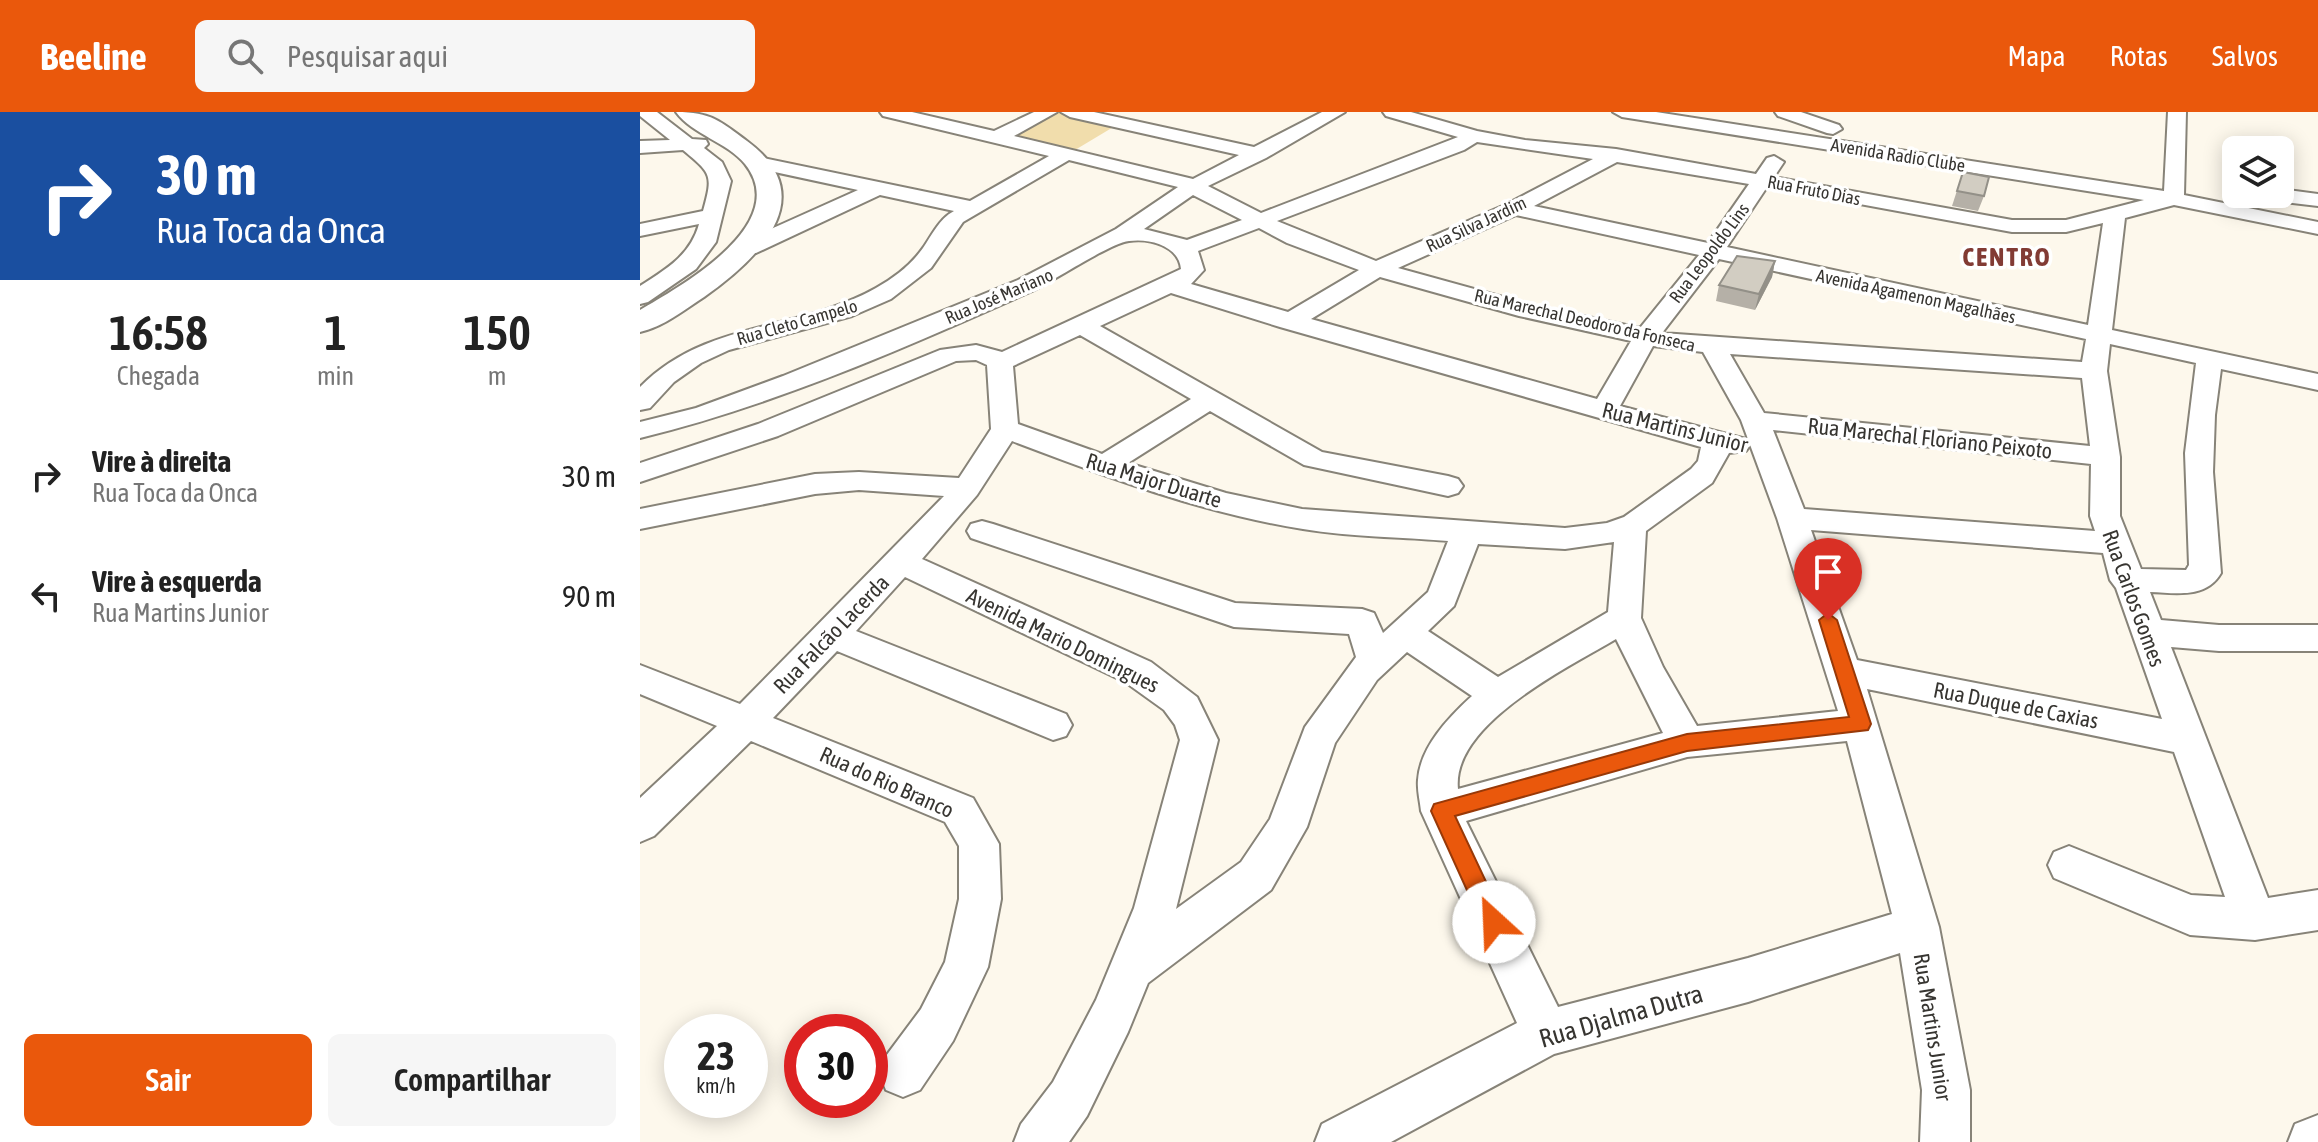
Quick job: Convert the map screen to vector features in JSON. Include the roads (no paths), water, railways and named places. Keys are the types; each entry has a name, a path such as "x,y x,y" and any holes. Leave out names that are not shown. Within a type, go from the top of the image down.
{"main road":[{"path":"640,323 684,297 748,248 763,225 770,201 766,179 758,163 688,112"}],"street":[{"path":"645,292 688,264 705,242 721,181 715,166 646,112"},
{"name":"Rua Marechal Deodoro da Fonseca","path":"889,112 1160,175 1263,220 1295,238 1377,269 1528,311 1646,337 1713,347 2094,371"},
{"path":"997,137 1048,112"},
{"path":"1070,112 1259,154"},
{"name":"Rua José Mariano","path":"640,430 705,414 792,382 1026,285 1124,234 1192,187 1336,112"},
{"name":"Rua Fruto Dias","path":"1392,112 1474,136 1556,151 1617,155 2012,226 2066,226 2115,213 2175,191"},
{"name":"Avenida Radio Clube","path":"1622,112 2175,191"},
{"path":"1784,112 1813,124 1865,136"},
{"path":"2175,191 2177,112"},
{"name":"Rua Silva Jardim","path":"1289,322 1377,269 1514,208 1617,155 1657,117"},
{"path":"1186,248 1446,150 1474,136"},
{"path":"640,147 691,145 725,138"},
{"name":"Rua Leopoldo Lins","path":"1605,409 1646,337 1712,253 1764,180 1788,138"},
{"name":"Rua Cleto Campelo","path":"640,402 656,382 699,352 833,314 876,298 904,280 928,257 946,227 971,208 1066,154"},
{"path":"758,163 971,208"},
{"path":"748,248 879,188"},
{"path":"2175,191 2222,190"},
{"path":"2175,191 2318,228"},
{"path":"2294,197 2318,200"},
{"name":"Avenida Agamenon Magalhães","path":"1514,208 2318,382"},
{"name":"Rua Carlos Gomes","path":"2115,213 2094,371 2106,457 2105,516 2126,580 2255,920"},
{"path":"640,230 713,215"},
{"path":"1000,362 1185,278 1193,270 1194,258 1186,248 1173,242 1124,234"},
{"name":"Rua Martins Junior","path":"1170,285 1289,322 1716,442 1759,435 1792,518 1845,671 1917,927 1946,1090 1945,1142"},
{"path":"1081,325 1314,459 1448,486"},
{"path":"1713,347 1759,435"},
{"path":"640,473 768,430 949,355 979,351 1000,362 1005,429"},
{"path":"2126,580 2192,582 2205,573 2199,444 2203,393 2210,359"},
{"path":"1104,466 1210,399"},
{"name":"Rua Major Duarte","path":"1005,429 1104,466 1210,499 1305,519 1516,537 1582,537 1631,526 1707,471 1717,458 1716,442"},
{"name":"Rua Falcão Lacerda","path":"640,824 832,635 900,562 967,488 993,453 1005,429"},
{"name":"Rua Marechal Floriano Peixoto","path":"1759,435 2106,457"},
{"path":"640,519 815,484 859,481 967,488"},
{"path":"1792,518 2113,543"},
{"path":"1631,526 1624,618 1647,671 1687,742"},
{"path":"982,531 1234,615 1362,622 1375,661"},
{"path":"1130,970 1256,876 1287,827 1318,738 1365,670 1442,598 1467,532"},
{"name":"Avenida Mario Domingues","path":"900,562 1138,672 1172,695 1193,718 1199,740 1155,908 1112,1016 1070,1099 1039,1142"},
{"path":"1546,1033 1441,811 1438,775 1453,741 1481,708 1624,618"},
{"path":"2146,632 2219,638 2307,638 2318,668"},
{"path":"1405,633 1499,696"},
{"path":"832,635 1053,725"},
{"name":"Rua Duque de Caxias","path":"1845,671 2187,739"},
{"name":"Rua do Rio Branco","path":"640,679 959,810 979,844 980,899 966,967 937,1025 903,1073"},
{"path":"1441,811 1687,742 1861,724"},
{"path":"2069,865 2190,915 2255,920 2318,910"},
{"name":"Rua Djalma Dutra","path":"1340,1142 1546,1033 1748,980 1917,927"}],"district":[{"name":"CENTRO","path":"2007,257"}]}
